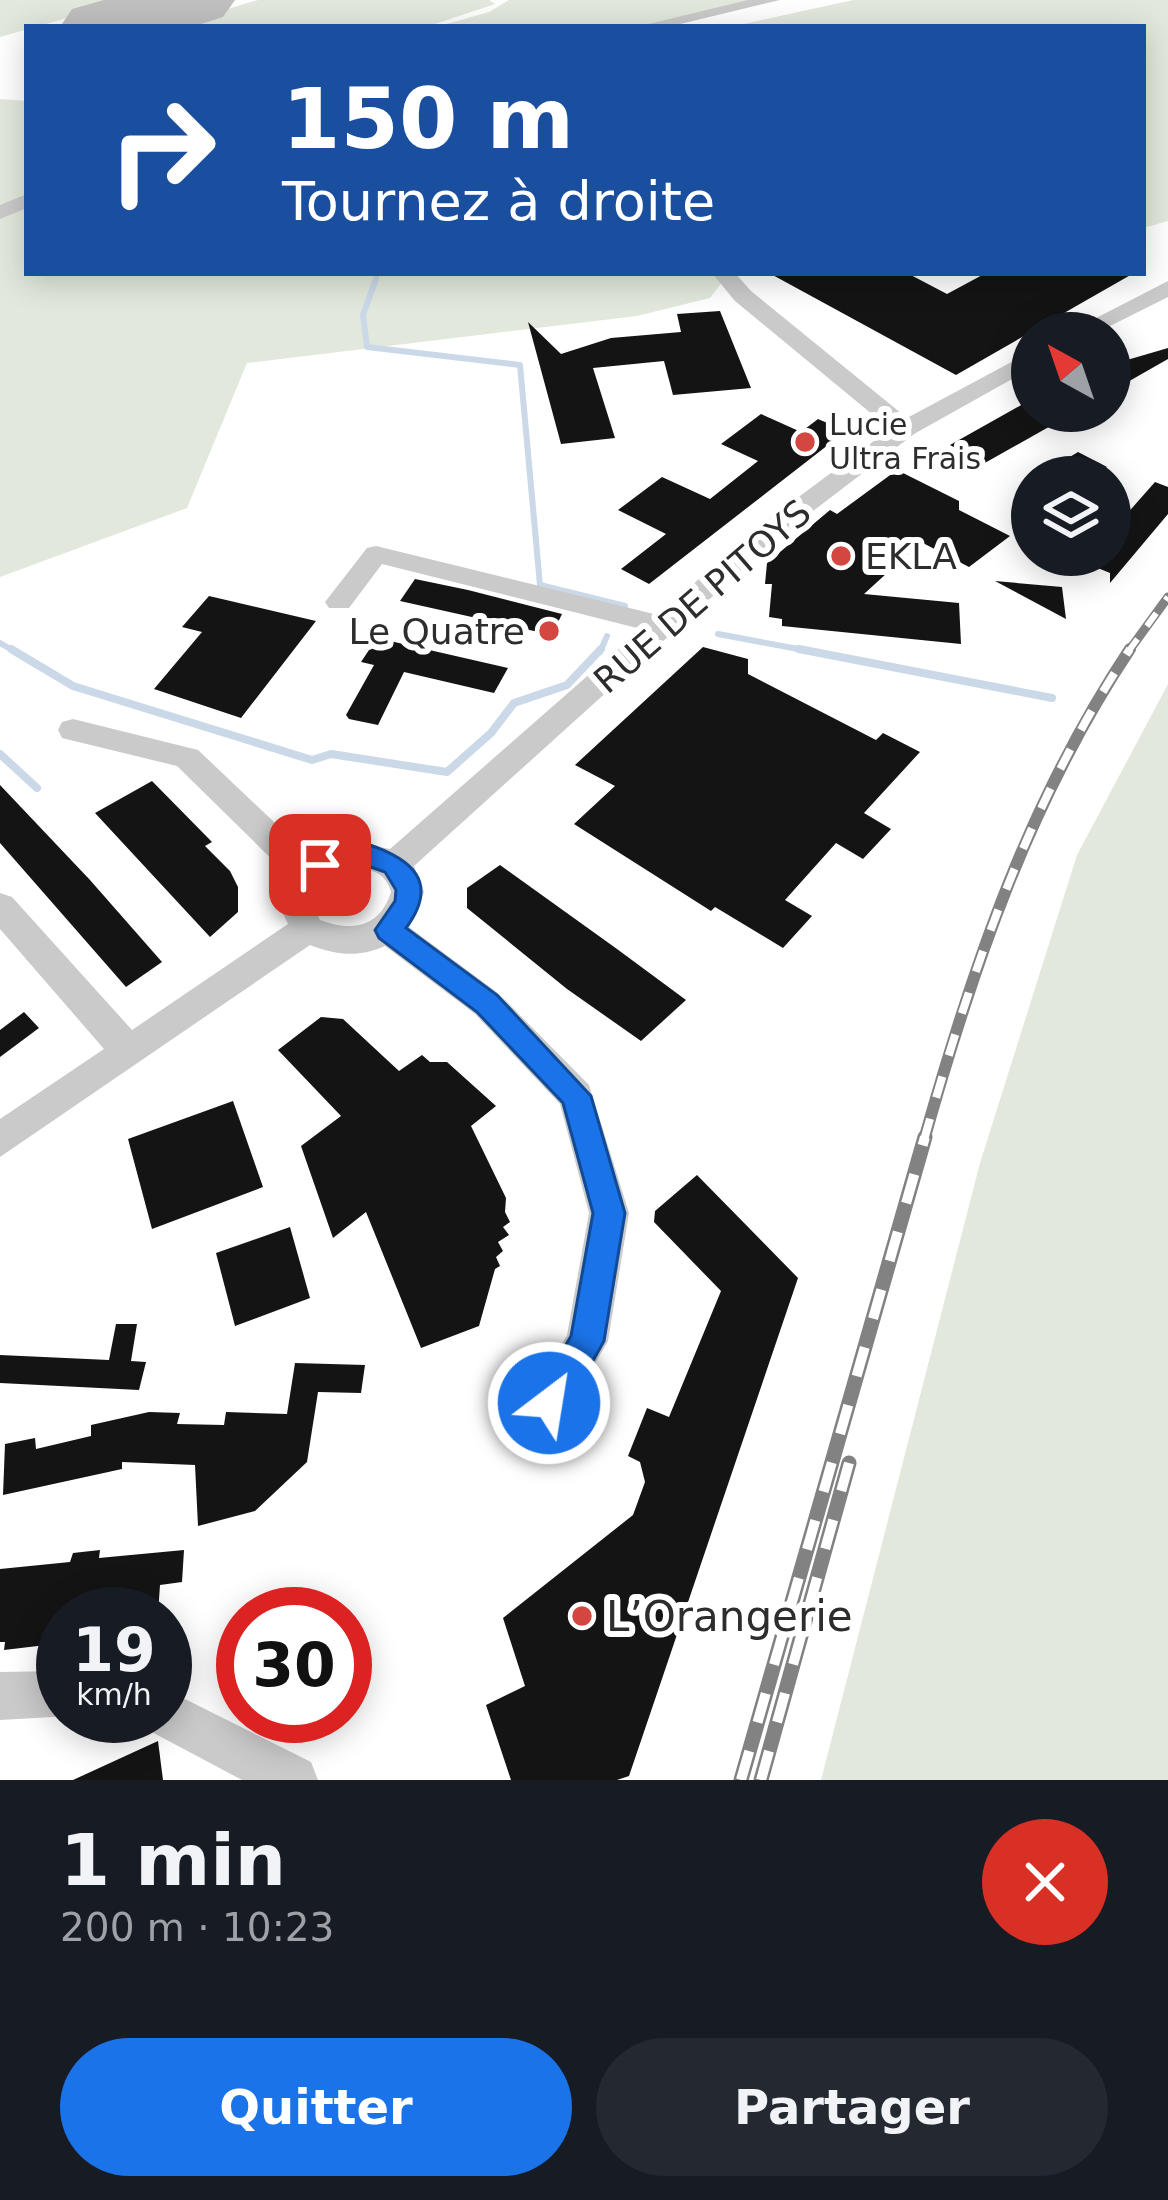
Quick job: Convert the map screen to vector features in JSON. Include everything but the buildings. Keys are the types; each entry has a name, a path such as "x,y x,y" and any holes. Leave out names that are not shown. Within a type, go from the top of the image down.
{"street":[{"path":"658,24 772,0"},
{"path":"726,276 743,296 905,429"},
{"path":"1121,312 1168,289"},
{"name":"RUE DE PITOYS","path":"394,865 766,534 905,429 1011,370"},
{"path":"339,602 376,554 664,626"},
{"path":"73,730 187,758 308,874"},
{"path":"351,854 382,858 394,865 410,890 408,904 388,930 355,943 320,938 307,929 295,902 308,874 351,854"},
{"path":"0,906 129,1052"},
{"path":"0,1140 307,929"},
{"path":"388,930 487,1004 576,1096 609,1213 587,1341 549,1403"},
{"path":"0,1696 36,1695"},
{"path":"192,1727 293,1780"}],"shaded area":[{"path":"0,0 131,0 46,24 24,24 24,30 0,37"},
{"path":"258,0 489,0 495,4 435,24 177,24"},
{"path":"509,0 767,0 653,24 447,24 489,12"},
{"path":"853,0 1168,0 1168,221 1146,227 1146,24 744,24"},
{"path":"0,99 24,101 24,199 0,211"},
{"path":"24,205 24,276 727,276 710,298 637,316 247,363 187,508 0,577 0,217"},
{"path":"1168,684 1168,1780 821,1780 980,1163 1077,855"}],"waterway":[{"path":"376,279 363,315 367,347 520,365 540,585 625,606"},
{"path":"718,634 814,652"},
{"path":"600,652 607,636"},
{"path":"0,643 16,652"},
{"path":"11,649 73,686 312,760 331,754 447,772 491,733 514,703 567,685 601,649"},
{"path":"799,649 1052,698"},
{"path":"0,754 37,788"}],"runway":[{"path":"112,24 194,0"}],"railway":[{"path":"1129,651 1168,597"},
{"path":"924,1140 984,948 1033,825 1129,651"},
{"path":"741,1780 925,1137"},
{"path":"761,1780 849,1463"}],"place":[{"name":"Lucie Ultra Frais","path":"805,442"},
{"name":"EKLA","path":"841,556"},
{"name":"Le Quatre","path":"549,631"},
{"name":"L’Orangerie","path":"582,1616"}],"route":[{"path":"320,865 351,854 367,854 394,865 410,890 401,918 388,930 487,1004 576,1096 609,1213 587,1341 549,1403"}]}
